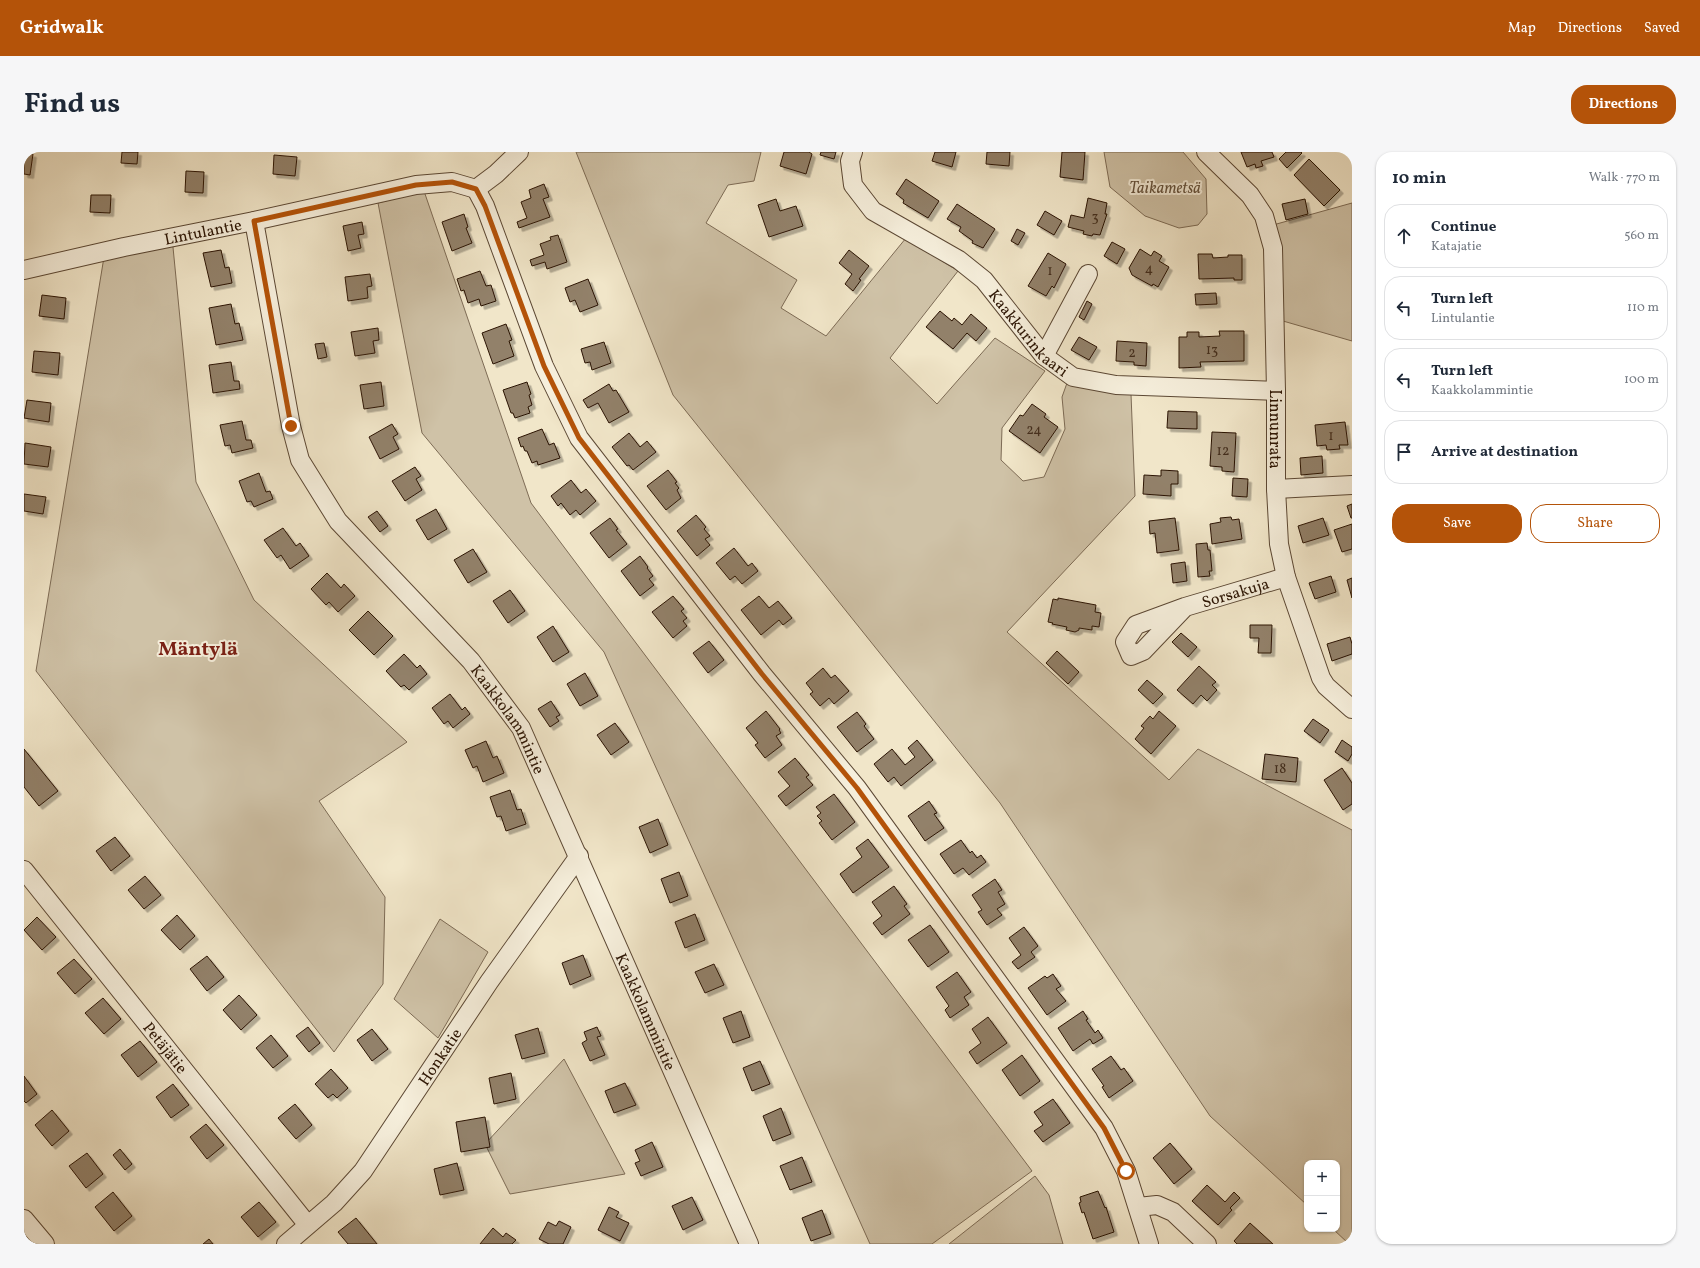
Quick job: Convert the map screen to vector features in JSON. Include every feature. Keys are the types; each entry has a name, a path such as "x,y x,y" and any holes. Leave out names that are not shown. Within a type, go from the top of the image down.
{"street":[{"path":"519,152 496,174 476,189 485,206 544,366 579,438 762,674 857,788 1104,1128 1126,1171 1149,1244"},
{"name":"Kaakkurinkaari","path":"853,152 850,161 853,185 873,211 959,260 984,280 1044,356 1073,377 1116,385 1276,391"},
{"name":"Linnunrata","path":"1206,152 1250,195 1264,216 1272,248 1276,391 1276,489 1279,544 1286,577 1321,678 1326,686 1352,709"},
{"name":"Lintulantie","path":"24,270 124,247 254,221 416,185 452,182 476,189"},
{"name":"Kaakkolammintie","path":"254,221 291,426 300,460 338,521 471,661 521,728 750,1244"},
{"path":"1044,356 1088,274"},
{"path":"1276,489 1352,485"},
{"name":"Sorsakuja","path":"1185,607 1286,577"},
{"name":"Honkatie","path":"286,1244 307,1224 334,1203 363,1172 489,982 579,856"},
{"name":"Petäjätie","path":"24,870 307,1224"},
{"path":"1138,1207 1156,1205 1172,1212 1207,1244"},
{"path":"24,1218 45,1244"}],"green space":[{"path":"576,152 761,152 754,181 728,185 706,223 797,280 781,308 826,336 906,238 958,271 890,358 937,404 995,338 1045,371 1002,428 1001,460 1023,481 1044,477 1065,429 1062,397 1067,383 1131,394 1135,496 1007,632 1169,780 1198,749 1352,830 1352,1244 1349,1244 1336,1232 1340,1232 1340,1160 1304,1160 1304,1202 1210,1116 1000,803 673,395"},
{"name":"Taikametsä","path":"1104,152 1183,152 1206,179 1207,214 1198,225 1179,228 1145,216 1110,187"},
{"path":"424,191 531,503 1032,1171 932,1244 870,1244 604,652 422,433 378,203"},
{"path":"1352,203 1352,341 1283,321 1273,225"},
{"path":"172,237 196,482 254,600 407,742 319,801 385,897 383,984 334,1052 36,671 105,251"},
{"path":"440,919 488,952 438,1038 394,999"},
{"path":"564,1059 625,1174 510,1194 485,1144"},
{"path":"1035,1176 1049,1195 1063,1244 949,1244"}],"building":[{"path":"122,152 138,152 137,164 121,163"},
{"path":"784,152 809,152 812,154 806,174 780,166"},
{"path":"821,152 836,152 834,159 820,155"},
{"path":"935,152 956,152 952,167 932,161"},
{"path":"987,152 1010,152 1009,166 986,164"},
{"path":"1062,152 1085,152 1083,180 1060,177"},
{"path":"1241,152 1272,152 1274,157 1261,161 1263,166 1256,168 1255,164 1247,167"},
{"path":"1286,152 1302,153 1287,168 1279,159"},
{"path":"24,153 33,154 30,175 24,174"},
{"path":"274,155 297,157 295,176 273,174"},
{"path":"1309,159 1340,190 1324,206 1294,175"},
{"path":"186,171 204,172 203,193 185,192"},
{"path":"906,179 939,201 928,218 903,203 904,200 896,194"},
{"path":"544,184 549,197 543,199 550,217 519,228 517,222 527,218 521,202 531,198 529,190"},
{"path":"91,195 111,195 110,213 90,212"},
{"path":"1088,198 1107,203 1105,214 1107,214 1100,235 1093,234 1092,236 1083,234 1084,231 1068,227 1071,215 1084,218"},
{"path":"776,199 780,211 796,206 803,226 769,237 758,205"},
{"path":"1305,199 1308,214 1286,220 1282,204"},
{"path":"957,204 995,229 983,248 972,243 973,241 959,231 961,227 947,219"},
{"path":"1045,211 1062,221 1054,235 1037,225"},
{"path":"464,214 468,227 466,228 472,243 452,251 442,222"},
{"path":"362,222 364,234 358,235 361,248 348,251 343,226"},
{"path":"1017,229 1025,233 1018,245 1011,241"},
{"path":"558,235 567,262 547,269 545,262 532,266 530,260 544,255 540,244 551,240 550,237"},
{"path":"1112,242 1125,249 1117,264 1104,256"},
{"path":"1140,249 1151,256 1154,251 1162,256 1159,261 1169,267 1158,287 1153,284 1152,286 1132,275 1129,268"},
{"path":"221,250 225,268 229,267 232,283 211,287 203,253"},
{"path":"849,250 869,266 859,279 861,280 853,291 845,284 852,274 839,263"},
{"path":"1048,253 1066,264 1054,288 1052,286 1046,296 1028,286"},
{"path":"1198,254 1212,254 1213,258 1228,257 1228,255 1242,255 1242,280 1234,280 1234,278 1199,279"},
{"path":"480,271 486,286 491,285 496,301 481,306 479,299 468,303 464,290 461,291 457,279"},
{"path":"370,274 372,286 367,287 368,298 348,301 345,277"},
{"path":"588,279 598,305 580,312 575,300 570,302 565,288"},
{"path":"1216,293 1217,304 1196,305 1195,294"},
{"path":"42,295 66,298 64,319 39,316"},
{"path":"1087,301 1092,304 1084,320 1079,317"},
{"path":"231,304 235,324 239,323 243,340 216,345 209,308"},
{"path":"940,311 952,321 954,318 962,325 971,314 987,328 976,341 967,333 953,349 926,327"},
{"path":"506,324 512,340 509,341 514,356 493,364 482,333"},
{"path":"378,328 379,340 373,341 375,353 355,356 351,332"},
{"path":"1219,331 1244,331 1244,361 1200,362 1201,367 1179,368 1179,337 1187,337 1187,332 1199,332 1199,337 1220,336"},
{"path":"1079,337 1097,347 1089,360 1071,350"},
{"path":"1117,341 1147,343 1146,366 1134,365 1134,362 1116,361"},
{"path":"604,342 611,363 592,370 590,362 585,363 581,349"},
{"path":"324,343 327,357 318,359 315,344"},
{"path":"34,351 60,353 58,375 32,372"},
{"path":"231,362 234,381 239,381 240,389 213,393 209,365"},
{"path":"381,382 384,406 364,409 360,385"},
{"path":"527,382 531,394 529,395 532,405 528,407 530,413 515,418 513,413 511,413 503,390"},
{"path":"609,384 613,391 616,390 629,412 609,423 598,403 588,408 583,400"},
{"path":"27,400 51,403 49,422 24,418"},
{"path":"1032,404 1046,414 1044,417 1058,427 1040,453 1009,431 1020,415 1023,416"},
{"path":"1168,411 1197,412 1197,429 1167,428"},
{"path":"242,421 246,440 251,440 253,448 232,453 230,445 225,446 220,425"},
{"path":"1345,422 1348,445 1339,445 1340,449 1327,450 1326,445 1317,446 1315,425"},
{"path":"392,424 398,434 393,437 399,449 380,459 369,437"},
{"path":"542,429 549,445 554,443 560,458 538,465 537,461 532,463 527,451 525,451 523,446 521,447 518,438"},
{"path":"1212,432 1236,433 1234,472 1222,471 1222,467 1210,466"},
{"path":"629,433 640,447 647,441 656,452 633,470 629,465 627,466 612,447"},
{"path":"25,443 51,447 48,467 24,464"},
{"path":"1322,456 1323,473 1301,475 1300,458"},
{"path":"415,467 421,476 416,479 422,490 405,501 392,481"},
{"path":"668,470 677,482 675,483 679,488 677,490 681,498 666,510 647,486"},
{"path":"1161,470 1178,471 1178,484 1171,484 1171,496 1143,494 1144,475 1161,476"},
{"path":"259,473 266,492 270,491 273,499 254,507 251,501 247,502 239,481"},
{"path":"1233,478 1248,479 1247,497 1232,496"},
{"path":"571,480 581,493 586,489 596,501 580,515 576,510 570,515 561,503 558,506 551,496"},
{"path":"24,494 46,497 43,514 24,511"},
{"path":"1352,504 1352,518 1351,518 1347,506"},
{"path":"436,509 447,529 428,540 416,520"},
{"path":"377,511 388,526 380,532 368,517"},
{"path":"696,515 706,527 704,529 710,536 705,539 710,545 697,556 677,531"},
{"path":"1231,517 1232,520 1239,519 1242,539 1212,544 1210,524 1221,522 1220,518"},
{"path":"610,518 618,529 616,530 627,544 609,558 590,533"},
{"path":"1175,518 1179,550 1157,553 1155,533 1150,534 1149,521"},
{"path":"1323,518 1329,535 1303,543 1298,526"},
{"path":"1352,524 1352,549 1342,552 1334,530"},
{"path":"283,528 296,546 300,543 309,556 290,569 281,555 277,558 264,540"},
{"path":"1207,543 1208,550 1210,550 1212,571 1209,571 1210,576 1198,577 1196,544"},
{"path":"734,548 748,566 752,563 758,571 742,584 735,576 730,580 716,563"},
{"path":"473,549 487,572 468,583 454,560"},
{"path":"640,556 653,576 649,579 654,585 640,596 621,571"},
{"path":"1185,562 1187,581 1173,583 1171,564"},
{"path":"327,573 341,588 344,584 355,596 338,612 329,602 326,605 311,589"},
{"path":"1331,576 1336,592 1315,599 1309,583"},
{"path":"1352,578 1352,598 1347,580"},
{"path":"510,590 525,611 508,623 493,601"},
{"path":"673,596 684,609 681,611 687,618 683,621 687,626 673,638 652,612"},
{"path":"759,596 769,608 778,601 792,618 783,625 779,620 761,635 741,610"},
{"path":"1058,598 1096,605 1095,612 1101,613 1099,627 1092,626 1092,630 1079,628 1079,630 1075,632 1066,630 1067,627 1048,622 1053,599 1058,600"},
{"path":"368,611 393,636 374,655 349,630"},
{"path":"1250,625 1272,625 1271,653 1258,653 1259,638 1250,638"},
{"path":"553,626 569,652 553,662 537,637"},
{"path":"1181,633 1197,647 1188,657 1172,642"},
{"path":"1350,637 1352,654 1332,661 1327,644"},
{"path":"709,641 724,660 708,673 693,653"},
{"path":"1057,651 1079,672 1068,684 1046,663"},
{"path":"404,654 417,668 420,665 427,674 409,690 404,685 401,687 386,671"},
{"path":"1199,666 1216,682 1212,685 1217,690 1207,701 1201,695 1193,704 1177,690"},
{"path":"823,668 831,678 835,675 849,691 834,704 829,698 820,706 810,694 813,692 806,683"},
{"path":"585,673 598,696 580,706 567,684"},
{"path":"1147,680 1163,694 1153,704 1138,690"},
{"path":"450,694 462,710 465,707 470,714 453,728 448,721 444,724 432,708"},
{"path":"551,701 560,715 556,717 559,721 550,727 538,709"},
{"path":"766,711 780,729 779,730 781,733 776,736 782,745 765,758 755,745 758,743 746,728"},
{"path":"1159,711 1176,726 1151,754 1135,739 1144,728 1141,726 1150,716 1153,719"},
{"path":"857,712 866,724 864,726 874,739 857,752 837,727"},
{"path":"1313,719 1329,730 1320,743 1304,731"},
{"path":"615,723 629,742 611,755 597,735"},
{"path":"917,740 933,760 901,786 894,777 888,782 874,764 892,749 905,765 915,757 908,748"},
{"path":"1342,740 1352,747 1352,754 1348,761 1335,752"},
{"path":"486,741 493,758 497,756 504,773 483,782 477,766 473,768 465,750"},
{"path":"24,749 58,791 39,806 24,787"},
{"path":"1265,754 1298,758 1296,782 1262,779"},
{"path":"795,758 809,775 806,777 813,785 786,806 778,796 790,786 778,772"},
{"path":"1342,768 1352,783 1352,804 1343,810 1324,780"},
{"path":"510,790 517,810 521,809 526,824 506,831 501,816 497,817 490,797"},
{"path":"834,794 855,822 832,840 819,823 822,821 817,816 821,813 816,807"},
{"path":"929,801 937,813 934,814 944,828 925,841 908,816"},
{"path":"658,819 668,845 650,853 639,827"},
{"path":"115,837 130,856 111,871 96,851"},
{"path":"868,839 889,867 853,893 840,874 862,857 856,848"},
{"path":"961,840 970,853 972,851 977,858 981,855 986,862 969,875 963,868 954,874 940,854"},
{"path":"679,872 688,896 670,903 661,879"},
{"path":"145,876 161,895 144,909 128,890"},
{"path":"995,879 1002,890 998,892 1005,904 997,909 1002,915 987,925 978,912 982,910 972,895"},
{"path":"894,886 907,904 904,906 910,914 882,935 873,923 882,916 872,902"},
{"path":"695,914 705,940 685,948 675,922"},
{"path":"177,915 195,936 180,950 161,930"},
{"path":"37,917 56,937 42,950 24,930"},
{"path":"930,925 949,952 928,967 908,940"},
{"path":"1024,927 1038,946 1031,952 1035,957 1018,969 1012,962 1021,955 1009,938"},
{"path":"583,955 591,976 570,985 562,963"},
{"path":"207,956 224,977 207,991 190,969"},
{"path":"74,959 92,979 75,994 57,973"},
{"path":"714,964 724,985 705,993 695,972"},
{"path":"957,972 971,992 964,997 969,1005 950,1018 945,1010 949,1006 936,987"},
{"path":"1053,974 1061,986 1056,989 1066,1001 1047,1015 1028,988 1045,976 1047,978"},
{"path":"239,995 257,1015 241,1030 223,1010"},
{"path":"103,998 121,1019 104,1034 85,1013"},
{"path":"741,1011 750,1037 733,1043 723,1018"},
{"path":"1083,1011 1088,1019 1086,1020 1095,1033 1098,1030 1103,1038 1093,1044 1090,1039 1073,1051 1058,1028"},
{"path":"988,1017 1007,1043 977,1064 969,1052 981,1043 972,1029"},
{"path":"308,1027 320,1043 309,1052 296,1036"},
{"path":"597,1027 601,1036 597,1037 605,1055 590,1061 582,1043 587,1040 584,1032"},
{"path":"538,1028 545,1053 522,1059 515,1035"},
{"path":"372,1029 388,1049 372,1061 357,1040"},
{"path":"271,1035 288,1056 273,1068 256,1048"},
{"path":"140,1041 157,1062 138,1077 121,1055"},
{"path":"1022,1055 1040,1081 1020,1096 1002,1070"},
{"path":"1111,1056 1121,1070 1124,1068 1133,1081 1109,1098 1102,1087 1104,1086 1092,1069"},
{"path":"760,1061 770,1084 752,1091 743,1068"},
{"path":"331,1069 348,1088 337,1098 333,1094 328,1098 315,1084"},
{"path":"511,1073 516,1099 494,1104 489,1078"},
{"path":"24,1076 37,1094 26,1103 24,1101"},
{"path":"625,1083 636,1105 614,1113 605,1091"},
{"path":"173,1084 189,1105 171,1118 156,1097"},
{"path":"1053,1099 1070,1123 1043,1142 1034,1131 1043,1125 1034,1112"},
{"path":"295,1104 312,1125 296,1139 278,1118"},
{"path":"781,1108 791,1134 773,1141 763,1116"},
{"path":"52,1110 69,1131 52,1146 35,1125"},
{"path":"485,1117 490,1147 461,1152 456,1122"},
{"path":"206,1124 224,1145 207,1159 190,1137"},
{"path":"652,1142 663,1167 641,1176 635,1163 640,1161 635,1150"},
{"path":"1170,1143 1192,1169 1174,1184 1153,1158"},
{"path":"120,1149 132,1164 125,1170 113,1155"},
{"path":"87,1153 103,1174 86,1188 69,1166"},
{"path":"802,1157 812,1182 790,1190 780,1166"},
{"path":"457,1163 464,1190 440,1195 434,1169"},
{"path":"1207,1185 1225,1202 1234,1192 1240,1198 1230,1208 1232,1210 1218,1225 1192,1201"},
{"path":"1098,1191 1105,1208 1106,1207 1114,1232 1093,1239 1084,1212 1082,1213 1079,1203 1081,1202 1080,1197"},
{"path":"113,1192 132,1216 114,1231 95,1207"},
{"path":"692,1197 703,1220 683,1230 672,1206"},
{"path":"259,1202 276,1222 258,1237 241,1217"},
{"path":"609,1207 619,1212 616,1217 629,1223 620,1241 598,1230"},
{"path":"822,1210 831,1234 811,1241 802,1218"},
{"path":"356,1218 377,1244 348,1244 338,1232"},
{"path":"559,1221 571,1227 563,1244 549,1244 539,1239 548,1222 556,1226"},
{"path":"1250,1223 1273,1244 1237,1244 1234,1241"},
{"path":"493,1228 503,1237 506,1233 516,1240 512,1244 480,1244"},
{"path":"209,1239 213,1244 203,1244"}],"district":[{"name":"Mäntylä","path":"198,648"}],"route":[{"path":"291,426 254,221 416,185 452,182 476,189 485,206 544,366 579,438 762,674 857,788 1104,1128 1126,1171"}]}
